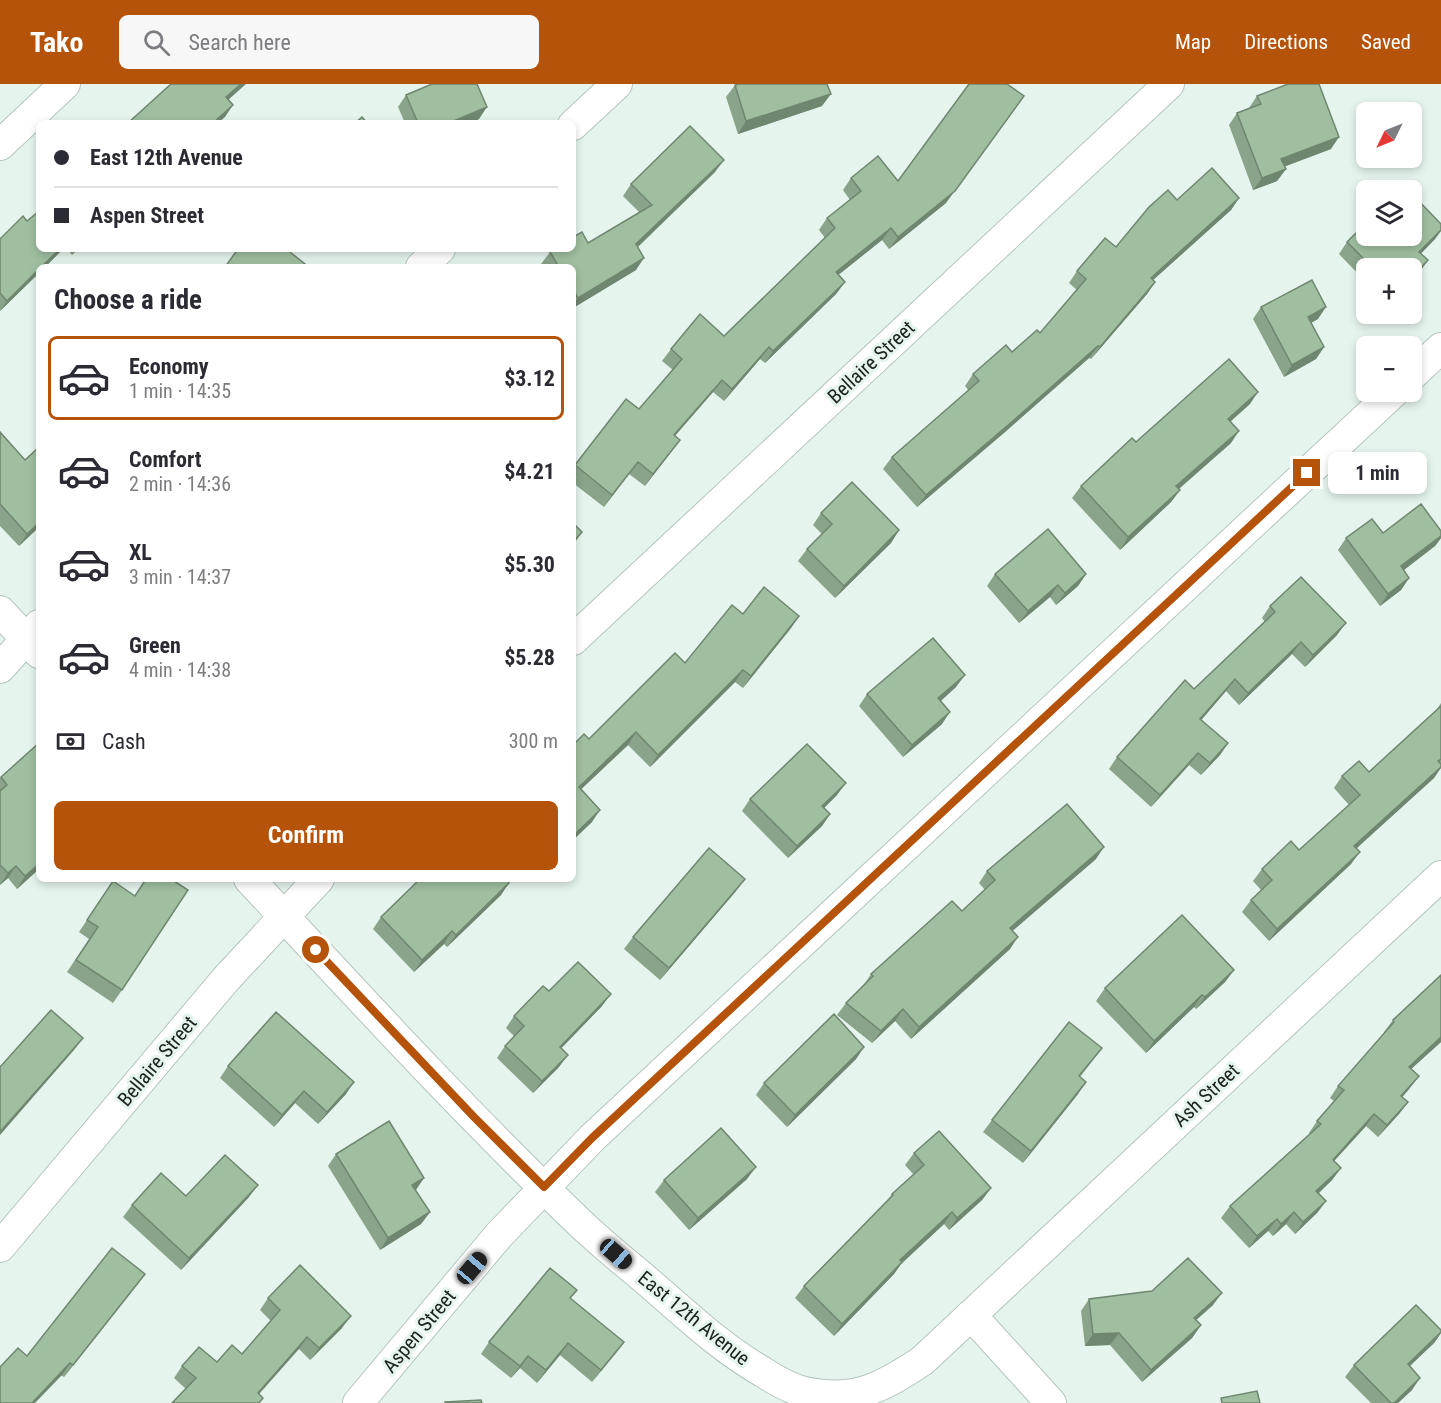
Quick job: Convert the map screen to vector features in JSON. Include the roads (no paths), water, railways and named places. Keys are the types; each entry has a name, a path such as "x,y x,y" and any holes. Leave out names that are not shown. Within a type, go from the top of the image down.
{"street":[{"path":"0,145 65,84"},
{"path":"576,122 617,84"},
{"name":"Bellaire Street","path":"576,637 1169,84"},
{"path":"424,264 437,252"},
{"path":"1422,366 1441,348"},
{"name":"Aspen Street","path":"358,1403 499,1235 592,1138 1383,402"},
{"path":"0,611 35,639 0,668"},
{"name":"Ash Street","path":"971,1315 1441,876"},
{"name":"East 12th Avenue","path":"252,882 474,1117 582,1224 702,1328 748,1364 801,1391 825,1396 850,1395 872,1390 922,1361 971,1315"},
{"name":"Bellaire Street","path":"0,1247 226,979 316,882"},
{"path":"971,1315 1051,1403"}]}
